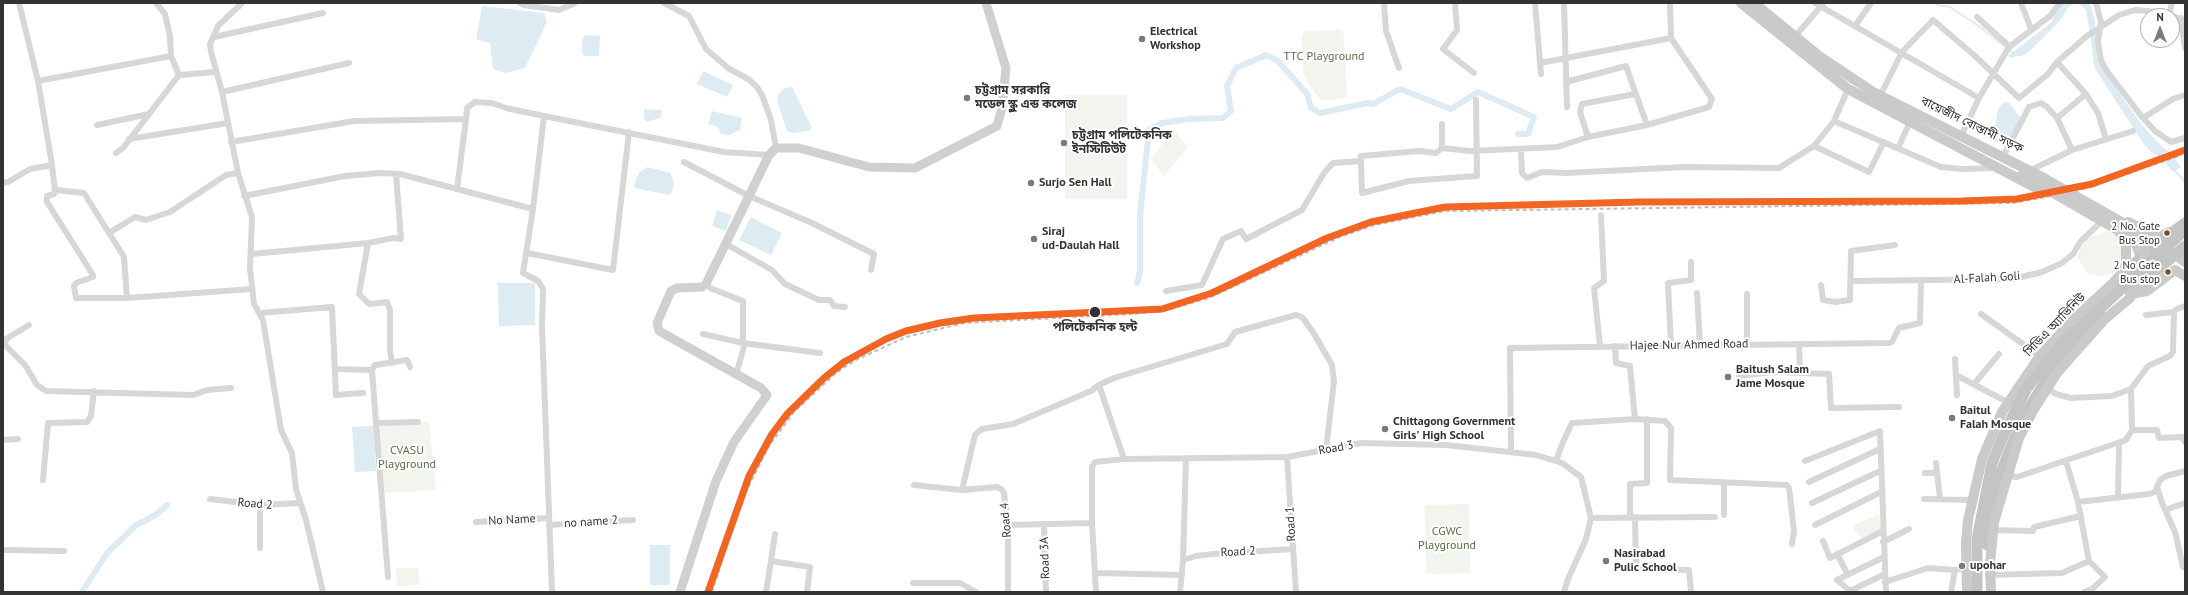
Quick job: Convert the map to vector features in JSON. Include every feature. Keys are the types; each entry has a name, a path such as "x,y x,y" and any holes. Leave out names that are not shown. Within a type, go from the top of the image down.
{"highway":[{"name":"সিডিএ অ্যাভিনিউ","path":"1968,592 1970,519 1986,457 2009,403 2041,357 2143,256 2185,223"},
{"path":"1977,592 1977,539 1992,462 2007,427 2027,388 2061,345 2185,230"},
{"path":"1988,592 1986,575 1988,530 2000,476 2022,419 2063,354 2175,255 2185,244"},
{"path":"1984,592 1984,545 1997,468 2011,431 2031,393 2064,348 2185,244"}],"main road":[{"path":"680,592 722,468 734,442 767,395 761,388 658,331 657,323 671,291 677,288 702,287 706,284 772,152 799,148 869,167 915,168 997,126 1002,108 1006,68 1004,56 986,3"},
{"name":"বায়েজীদ বোস্তামী সড়ক","path":"1741,3 1848,89 1995,168 2101,222 2128,238 2139,248 2143,256"},
{"path":"1748,3 1816,59 1880,102 2003,163 2101,219 2121,232 2126,243 2126,263 2124,271 2039,357 2002,412 1982,459 1968,520 1966,542 1968,592"},
{"path":"1754,3 1819,56 1872,92 2044,178 2118,220 2136,232 2144,250 2146,263 2142,279 2129,299 2105,320 2057,373 2042,396 2019,438 1994,522 1990,563 1991,592"},
{"name":"বায়েজীদ বোস্তামী সড়ক","path":"1760,3 1832,61 1881,94 2033,169 2151,235 2162,236 2185,223"},
{"path":"2185,244 2183,252 2185,262"},
{"path":"2143,256 2160,252 2175,255 2185,262"},
{"path":"2130,294 2147,291 2175,270 2185,276"}],"street":[{"path":"19,3 38,81 52,165 55,190 54,194 47,196 47,202 93,275 93,277 74,286 76,298 127,298 252,289"},
{"path":"156,3 165,14 170,36 171,56 179,75"},
{"path":"242,3 218,26 210,44 215,72 222,92 238,174 252,217 252,254 250,268 254,304 263,320 281,430 292,453 296,489 306,520 323,592"},
{"path":"520,3 524,5 559,10 575,3"},
{"path":"457,189 467,108 475,102 492,102 506,108 724,152 772,152 771,120 762,95 757,87 748,79 728,68 706,49 689,16 664,3"},
{"path":"1384,3 1386,31 1399,68"},
{"path":"1455,3 1457,30 1442,49 1474,73"},
{"path":"1535,3 1541,74"},
{"path":"1564,3 1567,107"},
{"path":"1476,100 1477,151 1477,176 1409,181 1362,193 1361,156 1419,151 1436,153 1442,148 1477,151 1557,147 1588,137 1647,124 1709,107 1712,99 1671,38 1670,3"},
{"path":"1815,3 1823,4 1855,26 1979,98"},
{"path":"1855,26 1871,3"},
{"path":"2021,3 2031,29"},
{"path":"1962,134 1979,98 2009,47 2050,16 2060,3"},
{"path":"2096,3 2101,22 2099,27 2099,51 2106,70 2143,118 2155,131 2171,142 2185,138"},
{"path":"1797,34 1823,4"},
{"path":"2019,98 2048,74 2057,62 2099,27 2119,15 2135,10 2140,10"},
{"path":"214,37 323,13"},
{"path":"1977,17 2009,47"},
{"path":"2183,19 2185,48"},
{"path":"1881,94 1902,52 1933,20 2029,107"},
{"path":"1540,63 1671,38"},
{"path":"38,81 171,56"},
{"path":"2057,62 2086,94 2098,113 2106,139"},
{"path":"222,92 349,64"},
{"path":"1566,82 1626,66 1647,124"},
{"path":"116,153 129,139 179,75 215,72"},
{"path":"1521,149 1522,173 1527,178 1542,172 1566,173 1684,167 1779,168 1814,146 1834,121 1848,89"},
{"path":"1588,137 1580,112 1582,104 1635,94"},
{"path":"2057,118 2086,94"},
{"path":"2143,118 2173,99 2185,95"},
{"path":"2004,155 2020,128 2029,107 2041,103 2057,118 2072,150"},
{"path":"97,124 149,114"},
{"path":"544,116 524,273 538,281 543,289 542,327 552,592"},
{"path":"231,142 354,121 466,119"},
{"path":"1834,121 1941,167 1962,169 1995,168"},
{"path":"1898,148 1910,122"},
{"path":"129,139 228,123"},
{"path":"1442,124 1442,148"},
{"path":"2033,169 2072,150 2133,131"},
{"path":"527,253 613,270 629,132"},
{"path":"1814,146 1869,172 1884,142"},
{"path":"1166,291 1202,285 1224,239 1241,232 1246,239 1302,210 1324,173 1333,163 1361,161"},
{"path":"684,162 749,196 812,223 874,254 871,270"},
{"path":"3,183 30,169 52,165"},
{"path":"109,233 135,217 146,220 170,212 226,175 238,174"},
{"path":"244,196 345,176 396,174 436,182 533,209"},
{"path":"252,254 368,243 393,238 401,239 396,174"},
{"path":"55,190 84,192 124,257 127,298"},
{"path":"1600,346 1594,288 1604,281 1601,215"},
{"name":"Al-Falah Goli","path":"1851,281 2013,279 2042,272 2062,263 2073,254 2081,241 2101,222"},
{"path":"368,243 359,294 369,304 387,302 390,310 390,350 392,363"},
{"path":"726,244 772,270 785,284 819,300 830,300 834,306 845,307"},
{"path":"1821,285 1823,300 1835,302 1850,300 1851,251 1894,245"},
{"path":"1671,346 1668,283 1691,280 1691,262"},
{"name":"Hajee Nur Ahmed Road","path":"1511,452 1510,348 1892,342 1899,328 1920,323 1921,280"},
{"path":"706,284 710,288 743,301 744,343 736,375"},
{"path":"1697,293 1700,345"},
{"path":"1747,294 1747,344"},
{"path":"2146,315 2174,312 2185,306"},
{"path":"260,313 332,307 336,395 363,393"},
{"path":"2042,386 2056,394 2071,398 2112,396 2131,389 2148,366 2170,356 2173,352 2174,312"},
{"path":"1981,314 2041,357"},
{"path":"962,490 974,439 978,432 982,429 1013,424 1091,390 1114,378 1227,344 1235,332 1296,315 1302,317 1313,332 1332,366 1334,381 1326,450"},
{"path":"29,325 6,339 5,345 25,365 41,389 193,395 207,390 231,388"},
{"path":"703,334 744,343 820,353"},
{"path":"1799,344 1800,373"},
{"path":"1615,346 1616,363 1630,366 1635,419"},
{"path":"1974,384 1999,354"},
{"path":"1955,359 1957,395"},
{"path":"388,577 372,370 375,365 407,360 410,367"},
{"path":"336,369 372,370"},
{"path":"1739,376 1772,372 1830,375 1830,406 1833,408 1899,407"},
{"path":"1956,374 2009,403"},
{"path":"1099,385 1124,459"},
{"path":"2000,476 2017,477 2066,461 2099,448 2119,444 2126,440 2132,430 2131,389"},
{"path":"43,480 48,423 87,422 91,416 94,392"},
{"path":"1556,461 1572,423 1635,419 1665,421 1671,428 1670,480 1788,486 1794,531 1792,544"},
{"path":"1647,420 1647,483 1630,484 1636,569 1689,570 1691,592"},
{"path":"376,422 418,422"},
{"path":"1805,462 1879,430 1886,592"},
{"path":"2132,430 2157,430 2159,438 2182,437 2185,442"},
{"path":"3,440 18,439"},
{"name":"Road 3","path":"1096,592 1092,523 1092,467 1096,462 1102,460 1124,459 1287,457 1361,443 1446,445 1536,455 1556,461 1581,477 1590,518 1586,539 1568,579 1564,592"},
{"path":"2118,496 2119,444"},
{"path":"1809,482 1880,449"},
{"name":"Road 1","path":"1287,457 1296,592"},
{"path":"1180,592 1183,560 1186,458"},
{"path":"2066,461 2078,502 2089,561 2105,577 2092,589 2084,592"},
{"path":"1936,463 1940,499"},
{"path":"1812,503 1880,471"},
{"path":"2078,502 2118,496 2149,494 2155,492 2160,480 2166,476 2185,471"},
{"path":"1925,473 1937,473"},
{"path":"1724,482 1724,514"},
{"name":"Road 4","path":"914,485 962,490 997,487 1001,489 1004,493 1008,525 1008,592"},
{"path":"2157,487 2165,510 2172,523 2182,567"},
{"path":"1815,525 1881,492"},
{"name":"Road 2","path":"210,499 260,505 300,503"},
{"path":"1924,499 1975,500"},
{"path":"2165,510 2185,503"},
{"path":"260,505 260,548"},
{"path":"1590,518 1715,516"},
{"path":"1988,530 2033,531 2034,527 2081,516"},
{"name":"no name 2","path":"549,522 633,520"},
{"name":"No Name","path":"476,522 549,522"},
{"path":"1008,525 1092,523"},
{"name":"Road 3A","path":"1044,524 1046,592"},
{"path":"1883,542 1909,529"},
{"path":"1823,541 1829,557 1883,531"},
{"path":"766,592 775,534"},
{"path":"2178,545 2185,541"},
{"name":"Road 2","path":"1183,560 1196,556 1213,554 1293,549"},
{"path":"3,550 64,551"},
{"path":"1837,554 1847,573"},
{"path":"1884,556 1847,573 1837,580 1850,591 1885,574"},
{"path":"771,561 810,567 807,592"},
{"path":"1986,575 2062,573 2089,561"},
{"path":"1885,582 1928,568 1955,570 1968,568"},
{"path":"1951,592 1955,570"},
{"path":"1096,573 1182,575"},
{"path":"913,583 960,583 976,592"}],"green space":[{"name":"TTC Playground","path":"1342,30 1344,36 1347,97 1332,100 1320,100 1303,74 1302,35 1305,31"},
{"path":"1065,95 1127,95 1127,199 1065,199"},
{"path":"1174,130 1188,147 1164,176 1151,159"},
{"path":"2106,231 2116,233 2131,249 2129,259 2114,273 2103,276 2088,274 2077,257 2085,240"},
{"name":"CVASU Playground","path":"429,422 436,490 385,493 379,425"},
{"name":"CGWC Playground","path":"1469,504 1470,573 1426,574 1425,505"},
{"path":"1879,514 1881,530 1861,538 1852,526"},
{"path":"396,568 418,568 420,585 397,586"}],"shaded area":[{"path":"2064,3 2076,3 2067,8 2063,17 2056,25 2025,55 2009,58 2009,55 2052,22 2054,15"},
{"path":"2078,3 2089,3 2091,7 2095,21 2101,66 2141,124 2163,148 2170,152 2181,167 2173,172 2160,157 2151,152 2143,143 2094,67 2086,10"},
{"path":"482,6 544,13 547,22 525,68 506,73 493,69 490,43 476,39"},
{"path":"585,35 600,36 599,56 584,56 582,53 582,39"},
{"path":"703,71 733,85 727,97 697,84"},
{"path":"792,87 812,128 808,131 793,133 787,131 777,101 778,95 784,88"},
{"path":"2004,102 2008,102 2021,118 2008,144 2003,145 1992,139 1990,135 1994,131 1998,109"},
{"path":"644,109 661,110 662,114 660,118 646,122 644,118"},
{"path":"712,111 742,118 740,130 729,135 721,134 718,127 708,124"},
{"path":"647,167 670,173 674,182 672,192 669,195 635,188 634,185 639,173"},
{"path":"717,210 731,215 726,231 712,226"},
{"path":"751,217 782,233 771,255 739,240"},
{"path":"498,283 535,283 535,325 499,326"},
{"path":"374,426 376,471 355,472 352,427"},
{"path":"650,545 670,545 670,585 650,585"}],"waterway":[{"path":"1935,3 1937,5 1950,7 1983,29 2013,53"},
{"path":"1137,283 1140,272 1140,216 1149,130 1162,123 1190,119 1223,118 1231,111 1227,86 1236,68 1266,55 1278,61 1307,94 1311,108 1320,113 1368,103 1373,104 1400,89 1451,109 1478,92 1534,117 1528,134 1518,134"},
{"path":"2174,169 2185,182"},
{"path":"82,592 107,553 135,526 157,514 167,505"}],"railway":[{"path":"2172,154 2185,150"},
{"path":"712,592 741,501 769,446 794,412 836,373 856,360 906,337 964,323 1164,311 1209,298 1342,236 1375,225 1445,211 2013,203 2074,192 2179,156"}],"transit line":[{"path":"708,592 749,476 772,434 787,414 824,378 844,362 886,339 906,331 940,323 974,318 1162,309 1212,293 1327,238 1371,222 1445,207 1639,202 1962,201 2017,199 2092,184 2185,150"}],"place":[{"name":"Electrical Workshop","path":"1142,39"},
{"name":"চট্টগ্রাম সরকারি মডেল স্কুল এন্ড কলেজ","path":"967,98"},
{"name":"চট্টগ্রাম পলিটেকনিক ইনস্টিটিউট","path":"1064,143"},
{"name":"Surjo Sen Hall","path":"1031,183"},
{"name":"2 No. Gate Bus Stop","path":"2167,233"},
{"name":"Siraj ud-Daulah Hall","path":"1034,239"},
{"name":"2 No Gate Bus stop","path":"2168,272"},
{"name":"পলিটেকনিক হল্ট","path":"1095,312"},
{"name":"Baitush Salam Jame Mosque","path":"1728,377"},
{"name":"Baitul Falah Mosque","path":"1952,418"},
{"name":"Chittagong Government Girls' High School","path":"1385,429"},
{"name":"Nasirabad Pulic School","path":"1606,561"},
{"name":"upohar","path":"1962,566"}]}
